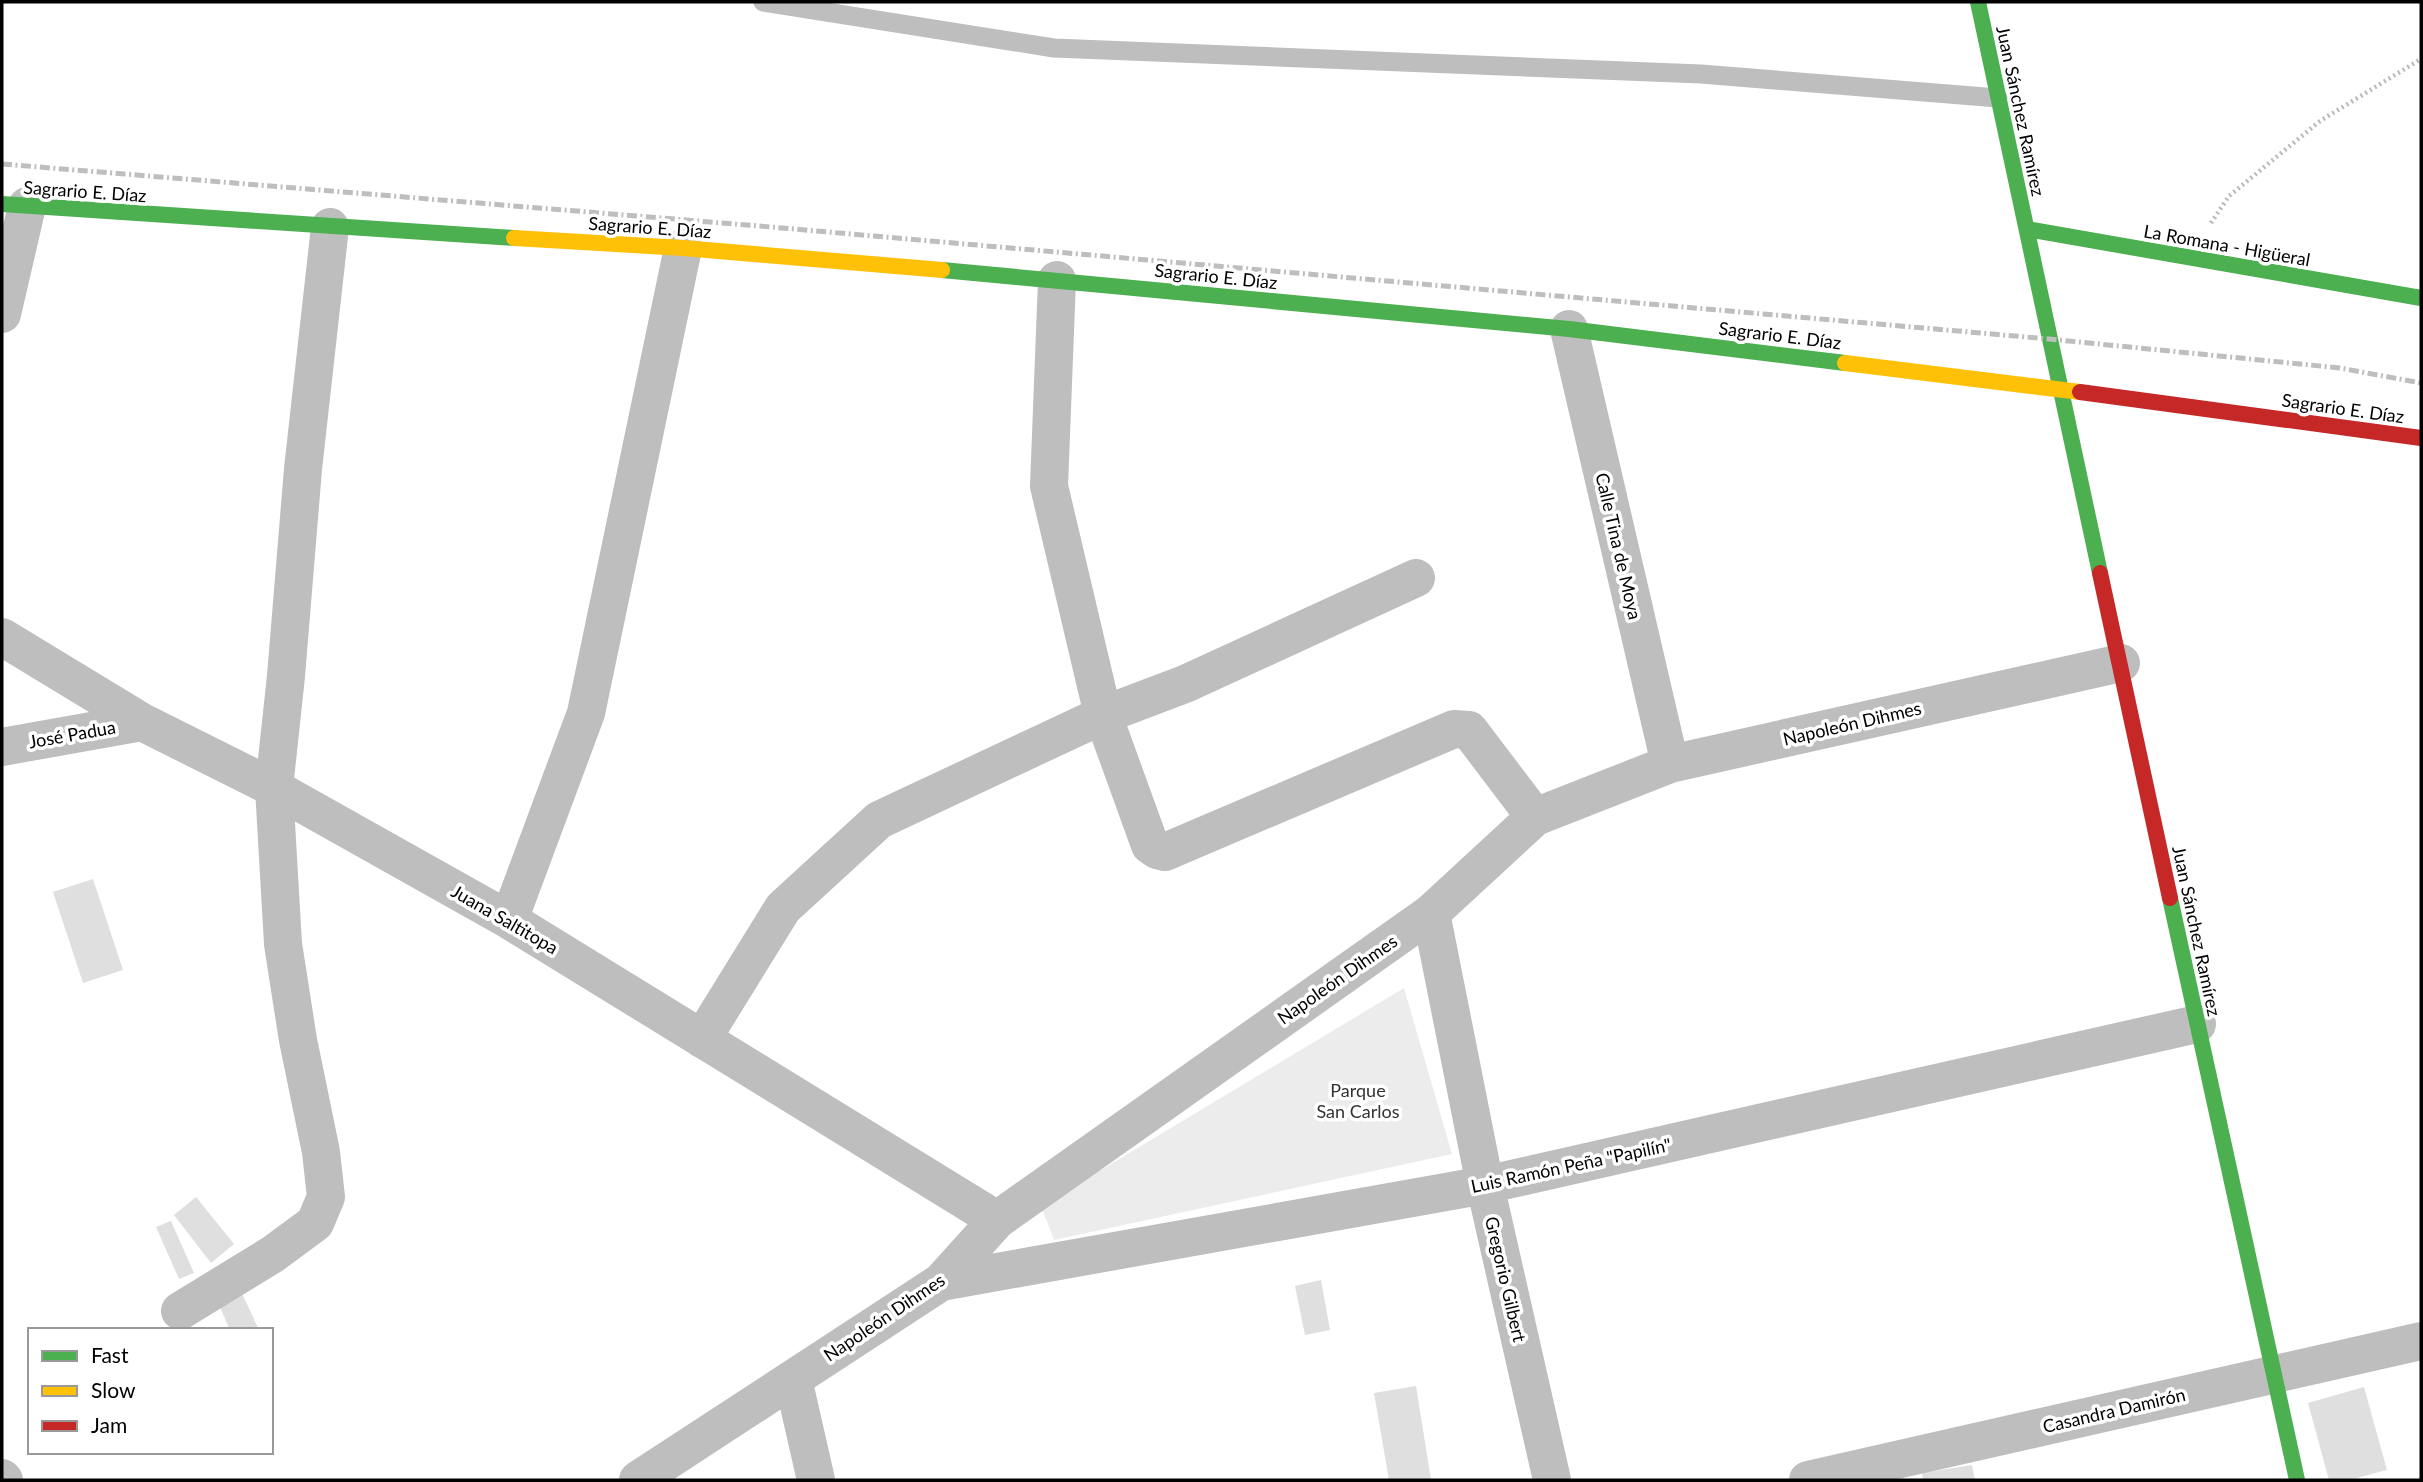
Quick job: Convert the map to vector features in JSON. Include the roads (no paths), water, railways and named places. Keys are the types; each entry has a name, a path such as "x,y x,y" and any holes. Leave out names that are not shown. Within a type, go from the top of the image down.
{"street":[{"name":"Juan Sánchez Ramírez","path":"1978,2 2196,1024 2297,1480"},
{"name":"Sagrario E. Díaz","path":"15,205 330,228 683,248 1057,280 1569,329 2060,389 2421,438"},
{"path":"2,314 15,205"},
{"path":"180,1311 273,1254 315,1223 326,1197 321,1152 298,1040 283,944 274,788 303,469 330,228"},
{"name":"La Romana - Higüeral","path":"2027,229 2421,298"},
{"path":"509,920 586,713 683,248"},
{"path":"1057,280 1049,486 1103,715 1150,845 1165,852 1454,729 1469,730 1535,817"},
{"name":"Calle Tina de Moya","path":"1569,329 1670,764"},
{"path":"702,1039 783,908 879,820 1103,715 1185,684 1416,578"},
{"name":"Juana Saltitopa","path":"2,638 142,722 274,788 509,920 997,1220"},
{"name":"Napoleón Dihmes","path":"638,1480 941,1282 997,1220 1431,913 1535,817 1670,764 2121,663"},
{"name":"José Padua","path":"2,747 142,722"},
{"name":"Gregorio Gilbert","path":"1431,913 1485,1185 1552,1480"},
{"name":"Luis Ramón Peña \"Papilín\"","path":"941,1282 1485,1185 2196,1024"},
{"name":"Casandra Damirón","path":"1808,1480 2421,1341"},
{"path":"793,1378 816,1480"}],"lane":[{"path":"762,2 1054,48 1702,74 1998,98"}],"railway":[{"path":"2,164 771,227 2049,339 2340,368 2421,383"}],"park label":[{"name":"Parque San Carlos","path":"1358,1100"}]}
